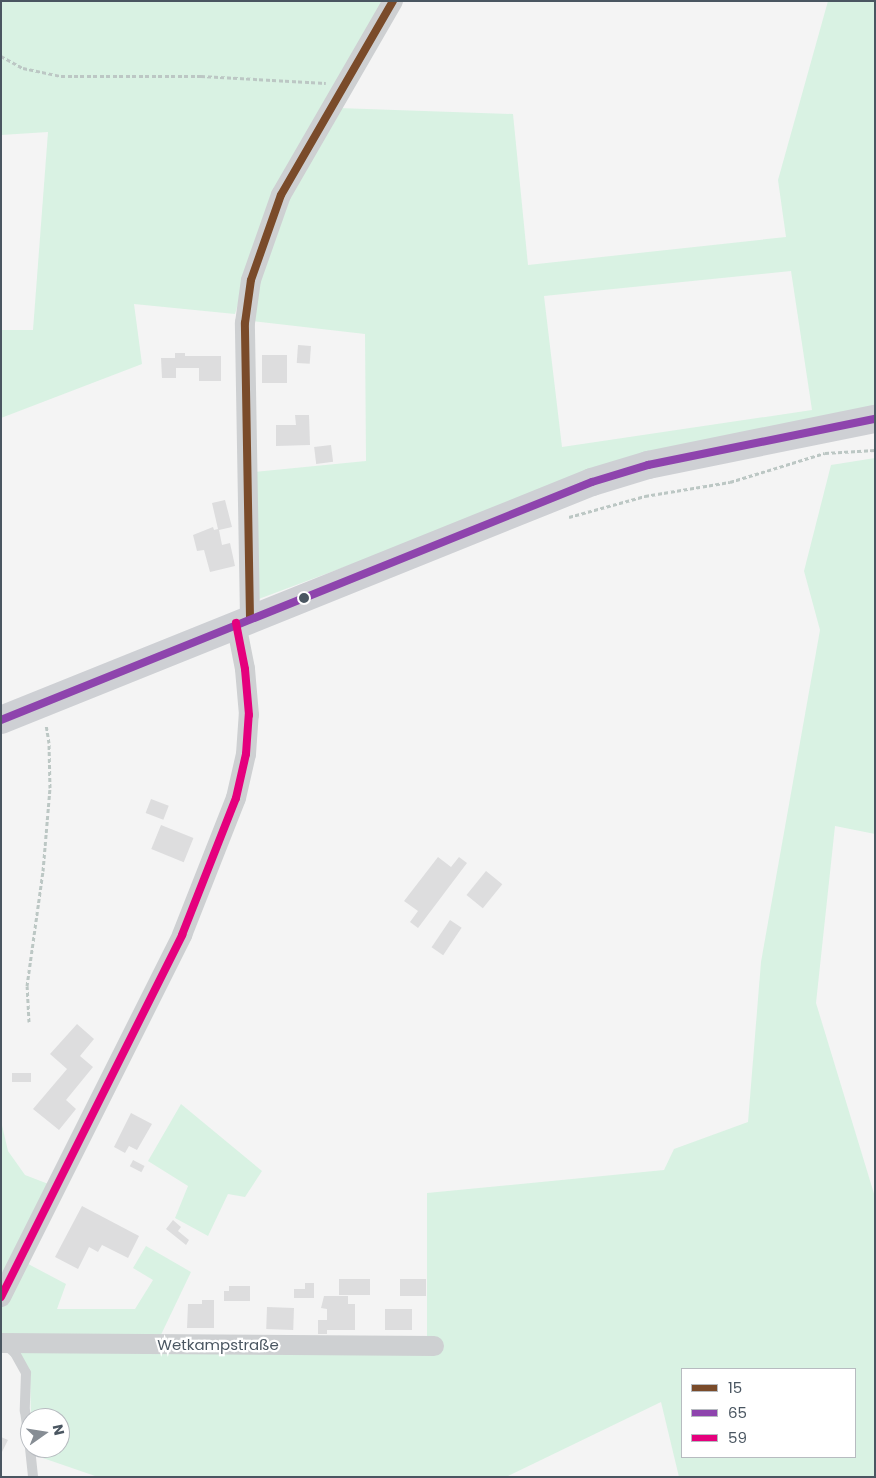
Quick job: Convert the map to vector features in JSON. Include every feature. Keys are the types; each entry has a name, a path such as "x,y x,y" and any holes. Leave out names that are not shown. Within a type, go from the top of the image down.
{"street":[{"path":"1,1297 182,935 236,798 246,754 249,715 243,620 245,323 251,280 281,195 393,1"},
{"path":"1,720 243,620 592,482 648,465 875,419"},
{"name":"Wetkampstraße","path":"3,1343 434,1346"}],"lane":[{"path":"3,1343 15,1353 26,1373 25,1408"},
{"path":"31,1458 33,1477"}],"path":[{"path":"1,56 23,68 61,76 201,76 346,84"},
{"path":"562,519 645,496 730,482 824,453 875,450"},
{"path":"29,1022 27,986 43,870 50,788 49,743 38,705"}],"green space":[{"path":"1,1 388,1 256,243 235,314 134,304 142,364 1,418 1,330 33,330 48,132 1,135"},
{"path":"828,1 875,1 875,415 588,476 256,600 254,472 366,461 365,334 251,321 255,280 286,197 338,108 513,114 528,265 786,237 778,180","holes":["791,271 812,410 562,447 544,296"]},
{"path":"875,458 875,834 835,826 816,1003 875,1197 875,1477 679,1477 661,1402 506,1477 98,1477 43,1458 70,1458 70,1408 31,1408 30,1372 18,1350 427,1350 427,1193 664,1170 674,1149 748,1122 761,962 820,630 804,571 831,465"},
{"path":"181,1104 262,1171 245,1197 228,1194 208,1236 175,1218 188,1186 148,1161"},
{"path":"1,1121 8,1151 25,1175 51,1185 15,1257 66,1284 57,1309 135,1309 153,1280 133,1268 146,1246 191,1272 158,1341 1,1339"}],"building":[{"path":"298,345 311,346 310,364 297,363"},
{"path":"175,353 185,353 185,356 221,356 221,381 199,381 199,368 176,368 176,378 162,378 161,358 175,358"},
{"path":"262,355 287,355 287,383 262,383"},
{"path":"295,415 309,415 310,445 276,446 276,425 296,425"},
{"path":"331,445 333,462 316,464 314,447"},
{"path":"225,500 232,527 219,530 222,545 230,543 235,566 210,572 204,550 197,551 193,535 213,527 214,530 218,529 212,503"},
{"path":"151,799 169,806 163,820 146,813"},
{"path":"161,825 193,838 184,862 151,849"},
{"path":"438,857 451,867 459,857 467,863 418,928 410,922 418,911 404,901"},
{"path":"486,871 502,884 483,908 466,895"},
{"path":"450,920 462,928 443,955 432,947"},
{"path":"77,1024 94,1039 80,1056 93,1067 66,1100 76,1109 59,1130 33,1109 67,1069 50,1054"},
{"path":"12,1073 31,1073 31,1082 12,1082"},
{"path":"131,1113 152,1124 137,1150 129,1146 125,1153 114,1147"},
{"path":"133,1160 145,1166 141,1172 130,1166"},
{"path":"82,1206 139,1236 128,1258 102,1245 98,1252 89,1247 78,1269 55,1257"},
{"path":"173,1220 181,1227 178,1231 189,1240 186,1245 166,1229"},
{"path":"339,1279 370,1279 370,1295 339,1295"},
{"path":"400,1279 426,1279 426,1296 400,1296"},
{"path":"305,1283 314,1283 314,1298 294,1298 294,1289 305,1289"},
{"path":"229,1286 250,1286 250,1301 224,1301 224,1291 229,1291"},
{"path":"324,1296 348,1296 348,1304 355,1304 355,1330 327,1330 327,1334 318,1334 318,1320 327,1320 327,1309 321,1308"},
{"path":"202,1300 214,1300 214,1328 187,1328 188,1304 202,1304"},
{"path":"267,1307 294,1308 293,1330 266,1329"},
{"path":"385,1309 412,1309 412,1330 385,1330"},
{"path":"1,1437 8,1440 1,1454"}],"transit line":[{"name":"15","path":"250,618 245,323 251,280 281,195 393,1"},
{"name":"65","path":"1,720 592,482 648,465 875,419"},
{"name":"59","path":"1,1297 182,935 236,798 246,754 249,715 245,669 236,623"}]}
